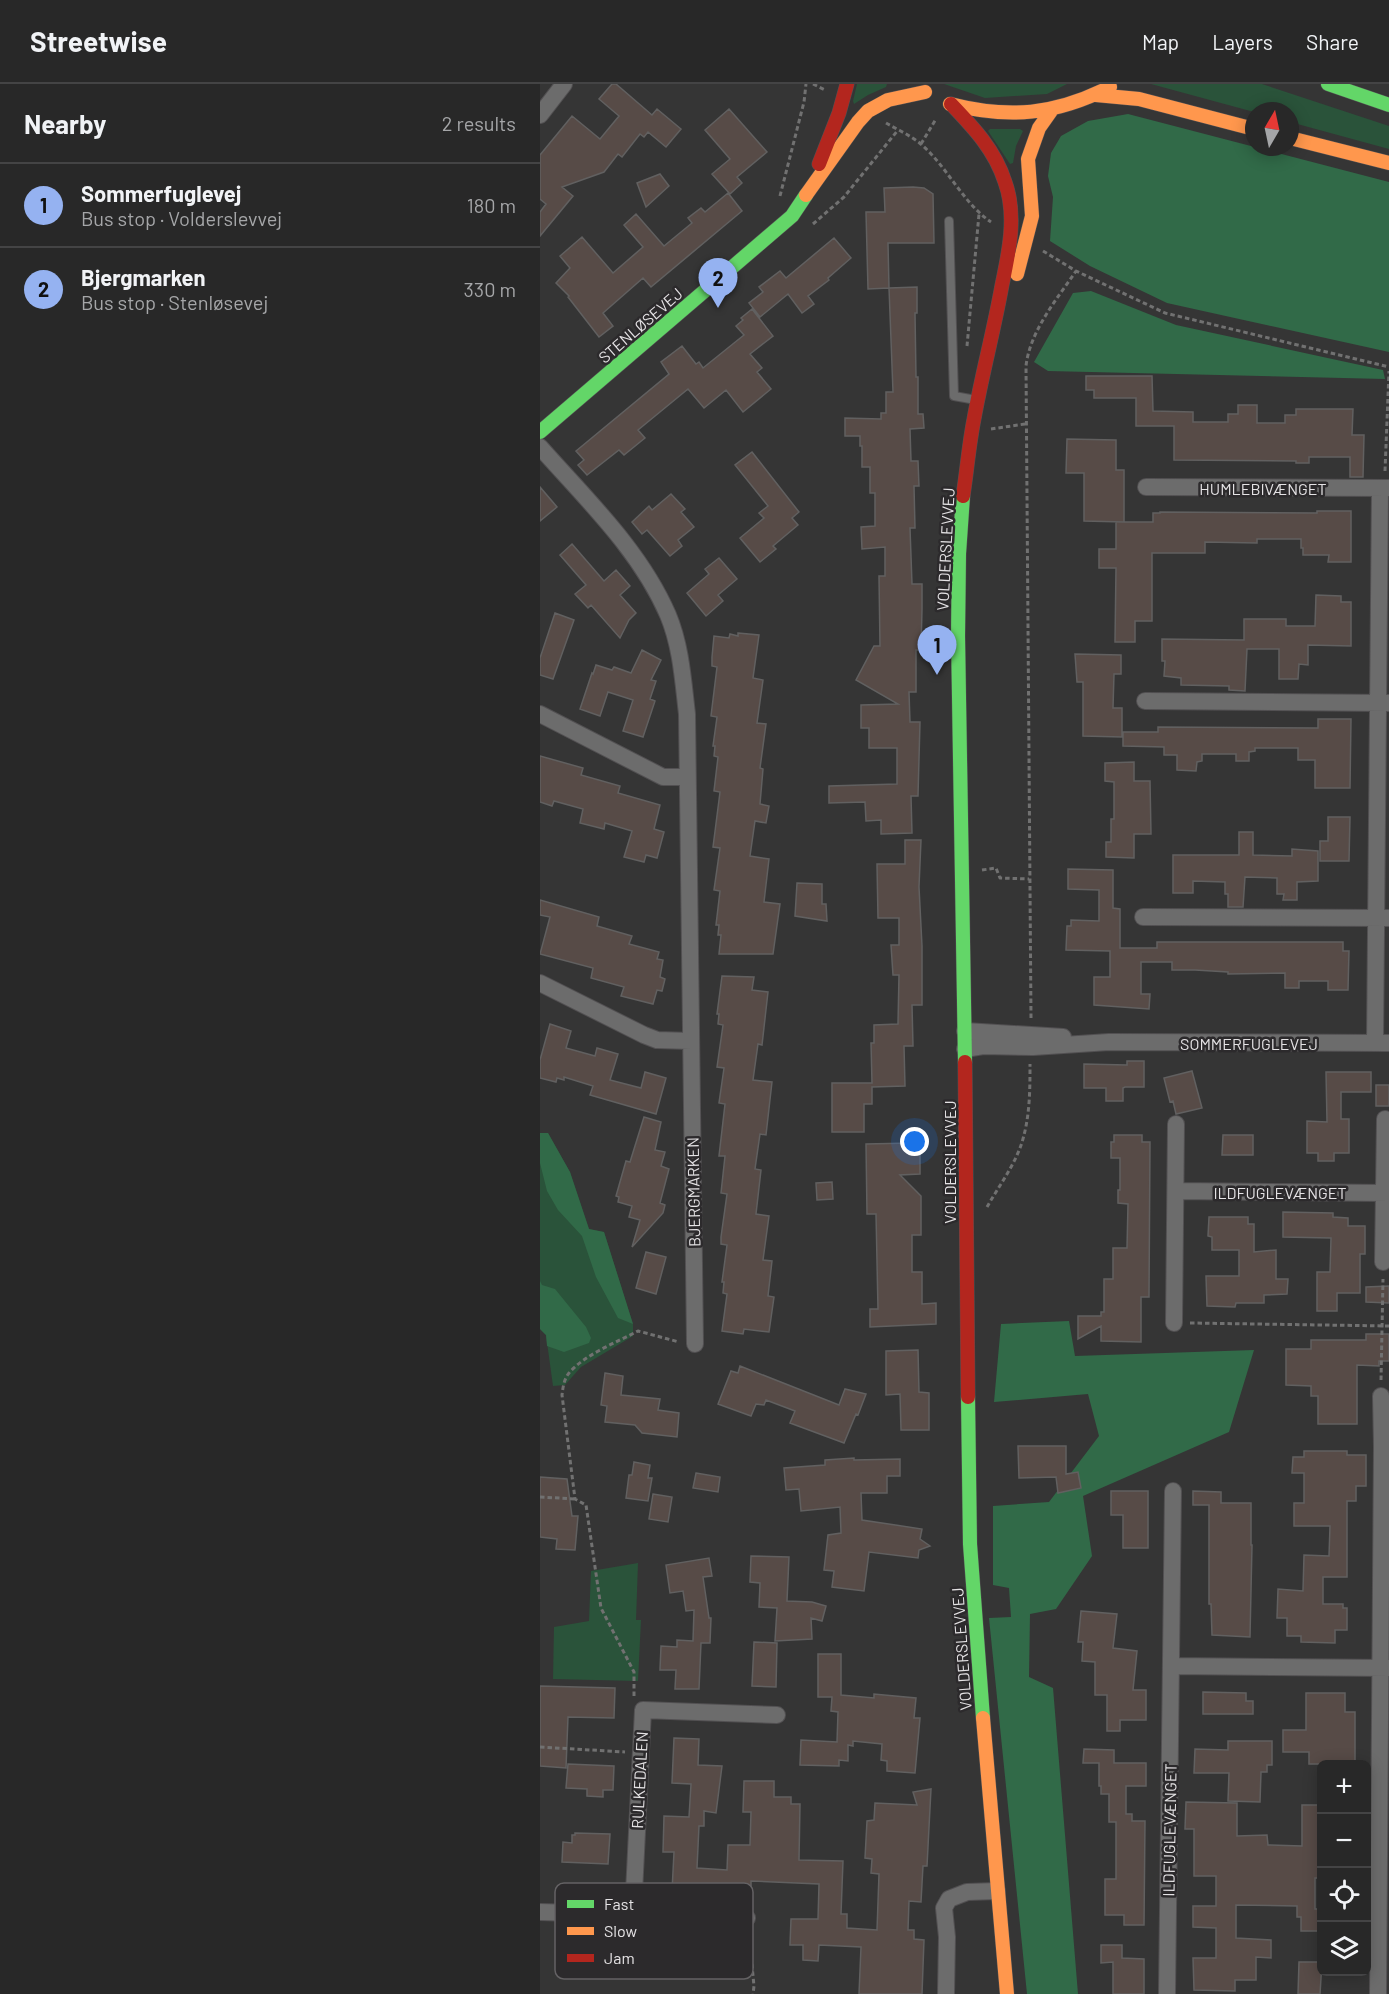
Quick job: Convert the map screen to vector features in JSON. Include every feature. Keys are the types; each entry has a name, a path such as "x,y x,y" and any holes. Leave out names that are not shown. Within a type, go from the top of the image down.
{"main road":[{"name":"STENLØSEVEJ","path":"808,189 839,113 847,84"},
{"path":"933,95 975,111 1026,114 1052,111 1074,104 1114,84"},
{"path":"1328,84 1389,105"},
{"name":"STENLØSEVEJ","path":"540,432 792,216 808,189 845,143 859,120 869,111 897,96 933,95"},
{"name":"VOLDERSLEVVEJ","path":"933,95 974,128 994,155 1006,183 1011,231 994,331 978,400 961,508 958,554 970,1544 1007,1994"},
{"path":"1096,95 1139,99 1245,127"},
{"name":"VOLDERSLEVVEJ","path":"994,331 1021,263 1028,237 1032,216 1028,159 1039,128 1052,111"},
{"path":"1299,140 1389,163"}],"street":[{"path":"540,115 564,84"},
{"name":"BJERGMARKEN","path":"540,447 619,537 647,577 668,615 681,661 687,714 695,1344"},
{"name":"HUMLEBIVÆNGET","path":"1146,487 1384,488"},
{"path":"1382,1043 1384,488"},
{"path":"1145,701 1384,703"},
{"path":"540,714 663,777 687,777"},
{"path":"1143,917 1383,918"},
{"path":"540,983 657,1040 691,1041"},
{"name":"SOMMERFUGLEVEJ","path":"965,1031 1031,1040 1382,1043"},
{"name":"SOMMERFUGLEVEJ","path":"965,1049 1031,1040"},
{"path":"1383,1262 1387,1193 1385,1119"},
{"path":"1174,1323 1176,1124"},
{"name":"ILDFUGLEVÆNGET","path":"1176,1191 1387,1193"},
{"path":"1378,1994 1385,1668 1381,1396"},
{"name":"ILDFUGLEVÆNGET","path":"1167,1994 1173,1491"},
{"path":"1171,1666 1385,1668"},
{"name":"RULKEDALEN","path":"634,1883 643,1710 777,1715"},
{"path":"946,1994 948,1937 944,1908 949,1899 967,1892 997,1891"},
{"path":"540,1912 555,1912"}],"lane":[{"path":"950,221 954,396 978,400"}],"path":[{"path":"778,204 804,102 806,84"},
{"path":"921,144 936,119"},
{"path":"882,120 921,144 940,163 979,214 993,223"},
{"path":"809,227 844,197 898,130"},
{"path":"966,354 979,214"},
{"path":"1040,250 1076,271 1165,313 1389,369 1384,488"},
{"path":"985,1210 1017,1154 1024,1135 1029,1100 1031,1040 1025,424 1027,358 1038,330 1076,271"},
{"path":"973,431 1025,424"},
{"path":"962,873 996,867 1000,878 1029,879"},
{"path":"1381,1396 1383,1262"},
{"path":"1174,1323 1389,1326"},
{"path":"574,1499 562,1395 563,1384 568,1374 581,1362 638,1331 675,1342 695,1344"},
{"path":"540,1497 574,1499 585,1505 601,1608 634,1672 634,1697 643,1710"},
{"path":"540,1747 640,1752"},
{"path":"753,1976 753,1994"}],"green space":[{"path":"857,84 887,84 886,87 854,104"},
{"path":"944,84 1067,84 1047,94 985,98"},
{"path":"1151,84 1262,84 1389,126 1389,149 1299,124 1299,102 1245,102 1245,110"},
{"path":"1128,114 1245,144 1245,156 1289,156 1389,182 1389,352 1167,303 1090,266 1050,241 1053,197 1048,176 1051,153 1061,136 1088,121"},
{"path":"990,129 1020,129 1023,131 1016,146 1013,163 1010,164 988,131"},
{"path":"1091,291 1176,325 1383,370 1385,379 1048,371 1034,362 1073,293"},
{"path":"540,1133 548,1133 570,1172 589,1229 604,1232 633,1324 633,1336 581,1367 565,1385 553,1386 546,1335 540,1329"},
{"path":"540,1133 548,1133 570,1172 589,1229 604,1232 633,1324 618,1318 596,1277 582,1236 558,1210 547,1191 540,1163"},
{"path":"540,1281 542,1285 555,1289 586,1327 591,1338 589,1343 564,1352 547,1346 546,1335 540,1329"},
{"path":"1069,1321 1075,1356 1254,1350 1229,1432 1083,1496 1092,1556 1056,1609 1030,1614 1029,1677 1053,1688 1078,1994 1027,1994 989,1618 1011,1617 1009,1588 993,1585 993,1506 1049,1502 1099,1436 1088,1394 994,1402 1001,1324"},
{"path":"638,1563 636,1620 641,1620 638,1681 553,1679 554,1627 589,1621 591,1571"}],"building":[{"path":"612,84 616,84 652,115 657,109 681,129 666,147 648,132 644,137 640,134 622,157 618,154 604,172 562,187 573,196 540,236 540,212 546,204 540,199 540,155 572,116 600,139 619,116 599,99"},
{"path":"729,109 767,152 737,177 742,183 730,194 712,174 730,159 705,130"},
{"path":"660,174 669,186 646,207 637,183"},
{"path":"884,188 924,188 933,194 934,243 888,243 889,288 868,289 866,212 885,212"},
{"path":"728,193 742,211 651,287 643,278 603,313 613,326 599,337 569,296 556,283 570,268 560,256 582,237 613,273 643,247 624,225 636,214 664,246 692,223 688,218 701,208 705,212"},
{"path":"834,238 851,258 828,278 829,280 808,296 814,304 802,313 788,294 760,317 749,303 763,292 759,287 780,271 786,278"},
{"path":"917,287 916,377 918,377 918,414 923,414 924,428 910,429 911,461 918,461 919,486 914,486 915,528 910,528 912,584 922,584 922,609 921,650 916,650 916,692 909,692 910,722 920,722 918,796 911,796 912,833 881,834 881,820 866,821 865,802 829,803 829,786 897,784 897,748 869,748 869,728 861,728 861,705 898,704 856,680 874,646 880,646 879,576 885,576 885,547 862,549 861,527 875,526 875,493 870,493 870,467 862,467 860,436 845,436 845,418 881,419 881,413 886,413 886,392 893,392 889,288"},
{"path":"752,309 773,336 750,354 762,368 757,372 771,389 743,412 726,390 704,408 688,389 638,430 645,438 624,455 619,450 587,475 578,465 584,460 576,451 669,374 661,362 682,346 696,364 699,362 703,368 744,335 736,326 743,320 741,318"},
{"path":"1086,376 1152,376 1153,411 1193,412 1193,422 1228,422 1228,414 1238,414 1238,405 1257,405 1257,423 1285,423 1285,415 1296,415 1296,409 1353,409 1352,435 1364,435 1363,477 1350,477 1350,457 1309,457 1309,463 1174,460 1174,426 1136,426 1136,398 1094,398 1094,390 1086,390"},
{"path":"1067,439 1116,440 1116,470 1124,470 1124,522 1084,521 1084,473 1066,473"},
{"path":"752,452 799,512 792,518 798,525 773,546 776,549 760,562 740,538 764,518 759,513 768,506 735,465"},
{"path":"540,487 557,507 540,521"},
{"path":"671,494 685,509 681,512 694,527 678,540 682,546 670,556 647,530 642,534 632,522 649,506 652,510"},
{"path":"1317,511 1351,511 1351,562 1328,562 1329,555 1303,555 1301,539 1257,539 1257,543 1205,542 1205,553 1152,553 1152,621 1135,621 1135,642 1115,642 1116,568 1099,568 1099,549 1116,549 1116,522 1153,522 1153,513 1160,512 1317,513"},
{"path":"572,544 604,581 616,570 630,586 620,595 636,613 629,620 620,638 591,605 588,608 575,594 586,585 560,555"},
{"path":"719,558 737,579 718,595 723,601 706,616 687,593 709,574 705,569"},
{"path":"1316,595 1341,596 1341,602 1351,602 1351,646 1308,645 1308,665 1299,664 1298,679 1279,679 1279,649 1247,649 1245,691 1229,690 1229,686 1181,685 1181,678 1164,676 1165,661 1162,661 1162,639 1244,640 1244,619 1286,619 1286,626 1315,626"},
{"path":"555,613 574,620 553,679 540,675 540,658"},
{"path":"738,633 759,635 753,678 763,680 757,723 766,724 760,768 763,769 760,804 769,806 766,823 755,821 750,856 769,859 764,902 780,904 773,954 719,954 721,935 718,935 719,925 716,925 720,891 714,890 720,848 713,847 720,792 714,791 718,757 714,756 715,746 713,746 717,717 711,716 717,667 712,666 712,657 714,636 729,638 730,634 738,636"},
{"path":"642,650 661,660 651,680 656,681 650,699 655,701 643,737 623,731 633,700 608,692 600,716 580,709 596,665 612,670 614,667 631,673"},
{"path":"1075,654 1121,655 1121,674 1114,674 1113,708 1122,708 1122,737 1083,736 1083,682 1077,682"},
{"path":"1318,719 1351,719 1350,788 1315,788 1315,760 1298,760 1298,748 1255,748 1255,751 1249,752 1249,761 1236,761 1236,754 1202,754 1202,761 1197,762 1196,771 1177,770 1177,755 1164,755 1164,747 1123,746 1123,732 1158,732 1158,727 1318,728"},
{"path":"540,756 583,768 581,775 620,786 618,793 660,805 654,829 664,832 657,858 646,855 644,862 624,857 632,831 605,823 604,829 580,823 583,809 554,801 552,806 540,802"},
{"path":"1134,762 1134,781 1150,781 1151,834 1134,834 1134,858 1106,857 1106,842 1111,842 1111,819 1114,819 1114,782 1105,781 1105,763"},
{"path":"1328,817 1350,817 1349,861 1320,861 1320,841 1328,841"},
{"path":"1239,832 1253,832 1253,855 1292,856 1292,849 1318,851 1318,881 1297,882 1297,900 1283,900 1284,894 1277,894 1277,878 1245,877 1243,907 1228,907 1225,882 1193,881 1193,893 1173,893 1173,855 1239,855"},
{"path":"905,840 921,840 919,887 922,1005 912,1005 913,1046 904,1046 905,1086 872,1087 872,1104 864,1104 864,1132 832,1132 832,1083 872,1083 871,1043 874,1043 874,1025 898,1024 899,975 893,975 891,945 899,945 899,918 878,918 877,864 905,864"},
{"path":"1068,869 1113,870 1113,908 1120,909 1120,948 1157,948 1157,942 1343,942 1343,951 1349,951 1348,990 1328,990 1328,981 1299,981 1299,988 1285,988 1285,973 1228,974 1228,972 1172,970 1172,962 1141,962 1141,994 1150,994 1149,1009 1094,1005 1094,977 1110,977 1110,951 1066,950 1067,926 1071,926 1071,920 1099,921 1099,890 1068,889"},
{"path":"797,883 822,884 822,904 826,904 827,921 795,916"},
{"path":"540,900 599,917 597,926 632,936 629,944 659,952 657,959 663,960 660,977 665,979 662,991 657,990 653,1004 621,996 624,987 591,978 593,968 540,954 550,917 540,915"},
{"path":"722,976 754,977 752,990 768,992 762,1045 758,1044 753,1080 772,1082 766,1135 760,1134 755,1169 761,1170 756,1214 769,1216 763,1260 772,1261 768,1296 774,1297 769,1332 744,1329 743,1334 722,1331 727,1294 723,1293 724,1282 722,1282 727,1245 721,1244 721,1237 727,1194 721,1193 725,1156 719,1156 725,1104 719,1103 724,1068 717,1067 723,1025 718,1024 719,1014 717,1014"},
{"path":"550,1024 571,1031 566,1048 595,1056 597,1048 618,1054 610,1080 641,1088 645,1072 666,1078 656,1114 590,1095 593,1086 564,1077 564,1080 557,1078 556,1082 540,1078 540,1060"},
{"path":"1127,1061 1144,1061 1144,1087 1123,1088 1123,1101 1106,1101 1106,1088 1084,1088 1084,1064 1127,1065"},
{"path":"1192,1071 1202,1108 1176,1114 1173,1101 1170,1102 1164,1078"},
{"path":"1326,1072 1371,1072 1371,1092 1341,1092 1341,1119 1349,1119 1349,1153 1334,1153 1334,1161 1318,1161 1318,1153 1307,1153 1307,1121 1327,1122"},
{"path":"1376,1085 1389,1085 1389,1106 1376,1106"},
{"path":"644,1117 661,1122 655,1150 665,1152 661,1166 669,1169 660,1203 665,1205 663,1213 632,1247 640,1220 629,1217 632,1206 618,1202 619,1197 616,1196 626,1161 630,1162"},
{"path":"1114,1135 1142,1135 1142,1142 1150,1142 1149,1297 1141,1297 1141,1342 1101,1341 1101,1326 1078,1339 1078,1316 1101,1316 1101,1312 1104,1312 1104,1279 1113,1279 1113,1248 1127,1248 1128,1204 1118,1203 1120,1158 1111,1158 1111,1142 1114,1142"},
{"path":"1223,1135 1253,1135 1253,1155 1222,1155"},
{"path":"912,1143 912,1155 920,1155 920,1174 900,1175 921,1196 921,1235 912,1235 912,1272 922,1272 922,1304 936,1303 936,1324 870,1327 870,1309 878,1309 876,1214 867,1214 866,1144"},
{"path":"832,1182 833,1199 817,1200 816,1183"},
{"path":"1283,1212 1333,1213 1333,1217 1348,1218 1348,1226 1365,1226 1365,1254 1360,1254 1360,1293 1337,1293 1337,1311 1317,1311 1317,1272 1330,1272 1331,1238 1283,1237"},
{"path":"1209,1217 1248,1217 1248,1224 1254,1224 1254,1252 1276,1250 1276,1279 1288,1279 1287,1294 1264,1295 1264,1303 1236,1303 1235,1307 1207,1306 1206,1276 1239,1276 1239,1250 1212,1250 1212,1237 1208,1236"},
{"path":"646,1252 666,1257 656,1294 636,1288"},
{"path":"1389,1286 1389,1303 1366,1302 1366,1287"},
{"path":"1366,1334 1389,1334 1389,1361 1379,1361 1379,1366 1357,1365 1357,1424 1318,1424 1318,1396 1311,1396 1311,1386 1286,1385 1286,1349 1311,1349 1311,1340 1366,1340"},
{"path":"918,1350 919,1392 929,1393 929,1430 901,1430 900,1394 886,1395 886,1351"},
{"path":"740,1366 839,1405 845,1389 866,1394 844,1443 790,1423 795,1411 766,1400 764,1405 756,1404 751,1416 718,1404 731,1371 738,1373"},
{"path":"605,1373 623,1376 621,1395 660,1399 658,1410 679,1413 677,1437 642,1433 635,1425 605,1422 607,1406 601,1405"},
{"path":"1018,1446 1066,1446 1066,1474 1078,1472 1081,1488 1058,1493 1056,1477 1019,1478"},
{"path":"1304,1451 1347,1451 1347,1455 1366,1455 1366,1486 1356,1486 1356,1501 1347,1501 1347,1577 1323,1577 1323,1604 1343,1604 1343,1608 1347,1608 1347,1630 1335,1630 1335,1643 1301,1642 1301,1636 1287,1636 1287,1618 1277,1618 1278,1589 1303,1591 1304,1555 1329,1556 1330,1526 1294,1526 1294,1503 1304,1503 1304,1473 1292,1473 1293,1457 1304,1457"},
{"path":"854,1458 854,1460 900,1459 900,1476 887,1476 887,1493 861,1493 862,1520 922,1529 920,1539 930,1546 919,1550 918,1558 869,1552 864,1591 832,1587 834,1571 824,1570 828,1535 841,1533 840,1507 801,1511 799,1489 786,1490 784,1468 825,1465 825,1460"},
{"path":"634,1462 650,1465 648,1478 652,1478 648,1501 626,1498 629,1475 632,1475"},
{"path":"696,1473 720,1477 718,1492 693,1488"},
{"path":"540,1477 567,1479 572,1516 578,1516 575,1550 556,1549 557,1539 540,1537"},
{"path":"1111,1491 1148,1491 1148,1548 1123,1548 1123,1515 1111,1515"},
{"path":"1193,1491 1221,1492 1221,1503 1251,1503 1250,1637 1212,1635 1211,1604 1209,1604 1209,1505 1193,1505"},
{"path":"653,1494 672,1497 668,1522 649,1519"},
{"path":"751,1556 789,1557 787,1601 812,1602 826,1606 822,1621 811,1618 812,1639 775,1641 777,1608 759,1607 760,1583 750,1582"},
{"path":"709,1558 712,1576 703,1577 709,1618 711,1618 710,1643 701,1643 699,1689 675,1689 676,1670 660,1670 661,1646 677,1647 677,1640 693,1641 694,1610 686,1611 683,1591 670,1593 666,1565"},
{"path":"1081,1611 1117,1614 1113,1648 1137,1651 1133,1690 1146,1690 1146,1720 1120,1720 1120,1731 1107,1731 1107,1695 1095,1695 1095,1662 1082,1661 1083,1642 1078,1642"},
{"path":"754,1642 777,1643 776,1687 752,1686"},
{"path":"818,1654 841,1654 841,1695 874,1698 874,1694 916,1698 914,1718 920,1718 915,1773 887,1771 887,1761 881,1760 882,1744 853,1741 853,1746 848,1745 848,1761 839,1760 839,1766 800,1765 801,1740 837,1742 838,1712 831,1711 832,1697 818,1697"},
{"path":"540,1686 615,1688 614,1718 568,1717 566,1768 540,1766"},
{"path":"1203,1692 1246,1693 1246,1701 1253,1701 1253,1714 1203,1714"},
{"path":"1306,1693 1345,1693 1345,1712 1355,1712 1355,1760 1317,1760 1317,1764 1309,1764 1309,1752 1283,1752 1283,1730 1306,1730"},
{"path":"674,1738 699,1739 698,1765 722,1766 716,1813 704,1811 704,1826 699,1826 697,1868 727,1870 728,1845 750,1845 751,1812 743,1812 744,1781 774,1781 774,1797 791,1797 791,1804 800,1804 799,1860 843,1861 841,1914 847,1914 847,1928 877,1930 879,1874 871,1873 872,1859 865,1858 867,1821 874,1820 875,1803 917,1805 913,1792 931,1789 927,1866 923,1866 921,1902 909,1901 908,1930 914,1930 914,1939 924,1940 922,1994 859,1994 861,1947 819,1945 818,1961 803,1960 803,1945 790,1945 791,1919 818,1919 819,1884 751,1881 751,1883 672,1883 674,1852 663,1852 664,1816 689,1817 691,1784 672,1783"},
{"path":"1228,1741 1272,1741 1272,1765 1267,1765 1267,1772 1261,1772 1260,1802 1228,1801 1229,1773 1194,1773 1195,1749 1228,1750"},
{"path":"1084,1749 1114,1750 1114,1763 1146,1763 1146,1786 1126,1786 1126,1814 1132,1814 1132,1821 1145,1821 1144,1925 1124,1925 1124,1915 1105,1915 1105,1879 1116,1879 1116,1822 1109,1822 1109,1794 1101,1794 1099,1763 1083,1763"},
{"path":"568,1764 614,1766 613,1790 603,1790 603,1797 587,1796 587,1789 566,1788"},
{"path":"1186,1802 1237,1803 1237,1836 1267,1835 1268,1845 1302,1846 1302,1805 1317,1805 1315,1909 1317,1909 1317,1931 1301,1931 1301,1917 1297,1917 1297,1906 1236,1905 1236,1938 1271,1940 1271,1958 1256,1957 1256,1980 1235,1980 1235,1991 1194,1990 1193,1958 1216,1958 1216,1928 1193,1927 1193,1906 1216,1906 1216,1876 1194,1876 1194,1829 1185,1829"},
{"path":"575,1833 610,1834 608,1864 562,1862 563,1842 572,1843 572,1835"},
{"path":"1101,1945 1122,1945 1122,1958 1144,1959 1144,1994 1113,1994 1113,1962 1101,1963"},
{"path":"1299,1962 1317,1962 1317,1976 1321,1976 1320,1994 1298,1994"}],"traffic: fast":[{"path":"1328,84 1389,105"},
{"path":"540,432 792,216 806,195"},
{"path":"963,496 959,554 958,636 965,1062"},
{"path":"968,1397 970,1544 983,1718"}],"traffic: slow":[{"path":"950,104 992,112 1031,112 1070,104 1110,87"},
{"path":"806,195 868,111 888,100 925,92"},
{"path":"1096,95 1139,99 1245,127"},
{"path":"1017,274 1032,216 1028,159 1039,128 1051,111"},
{"path":"1299,140 1389,163"},
{"path":"983,1718 1007,1994"}],"traffic: jam":[{"path":"819,164 839,113 847,84"},
{"path":"951,104 989,149 1001,170 1011,207 1011,234 1007,260 974,419 963,496"},
{"path":"965,1062 968,1397"}],"place":[{"name":"Bjergmarken","path":"718,308"},
{"name":"Sommerfuglevej","path":"937,675"}]}
